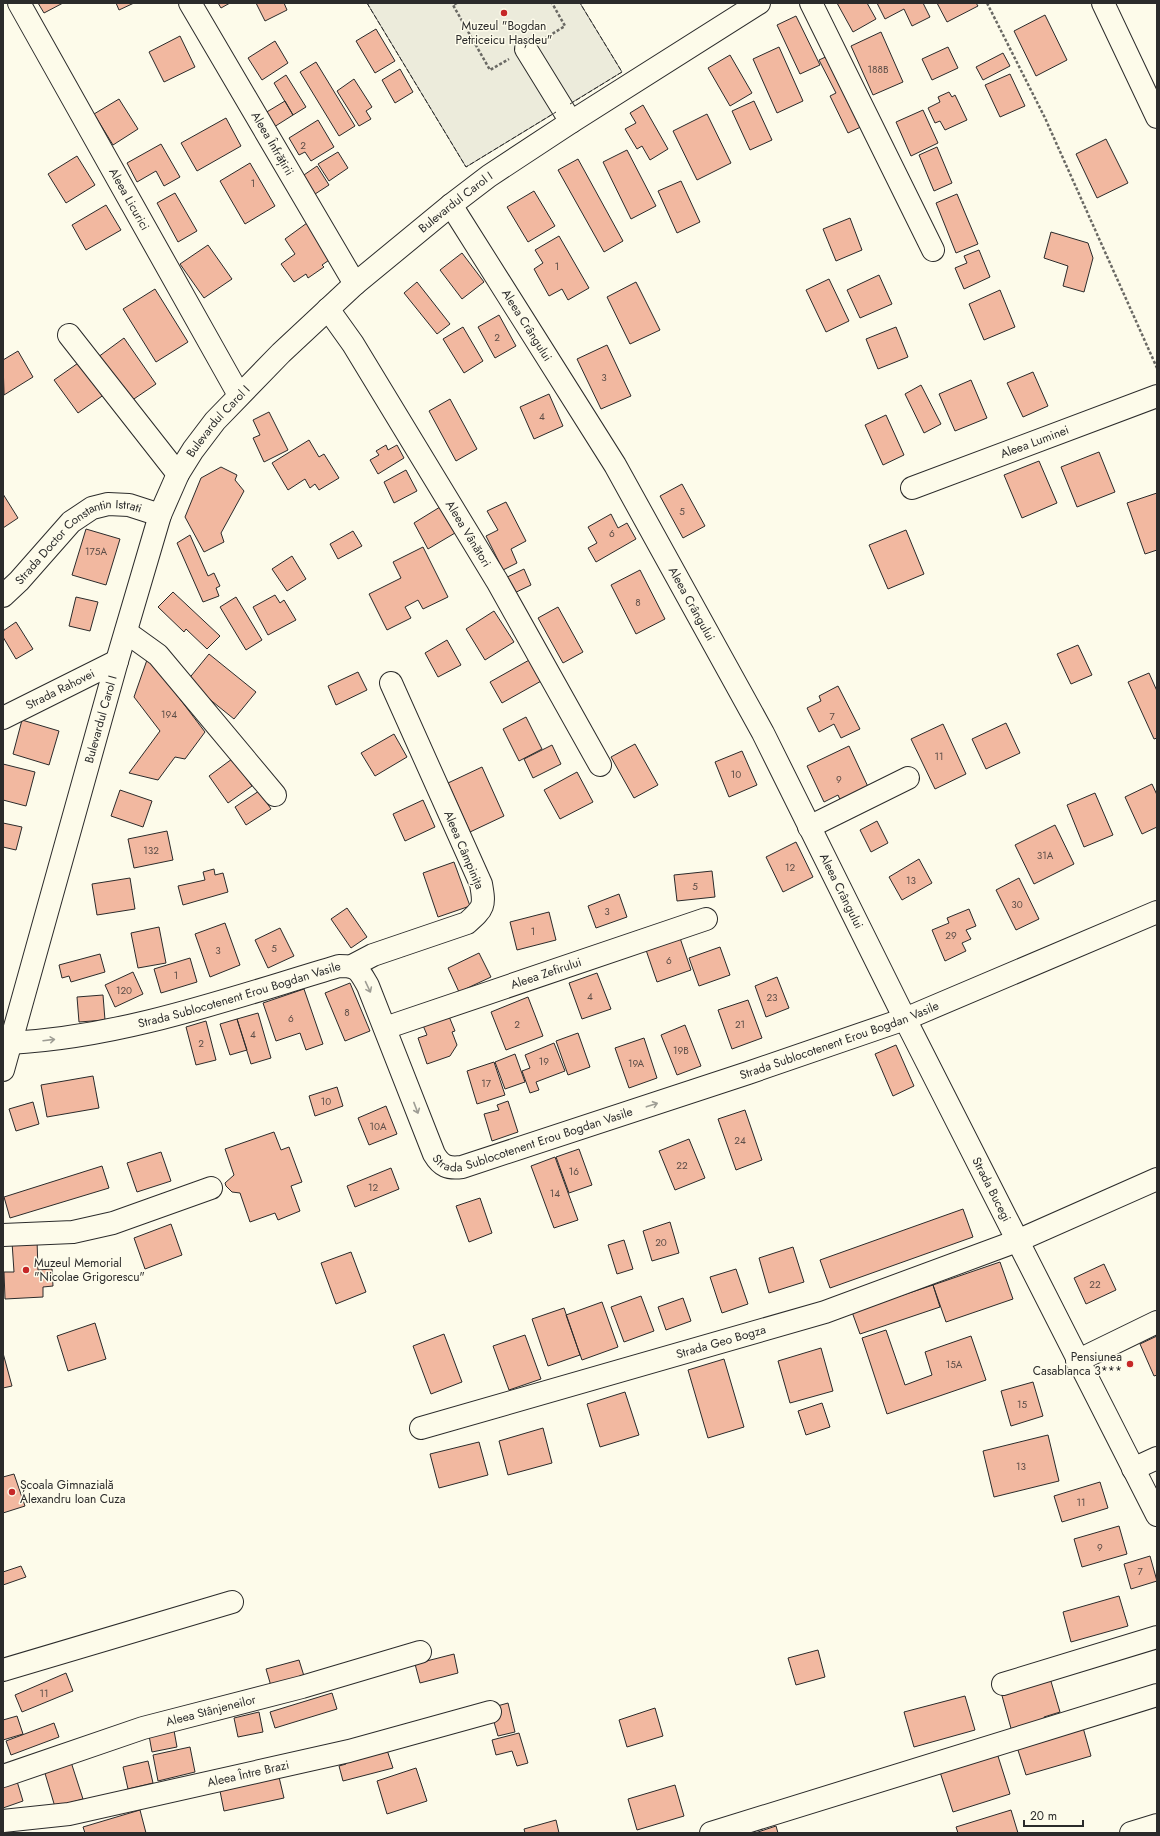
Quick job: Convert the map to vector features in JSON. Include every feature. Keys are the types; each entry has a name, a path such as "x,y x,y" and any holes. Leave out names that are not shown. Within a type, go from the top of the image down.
{"street":[{"name":"Aleea Licurici","path":"20,3 239,395"},
{"name":"Aleea Înfrățirii","path":"190,3 355,284"},
{"name":"Bulevardul Carol I","path":"3,1070 117,661 160,515 178,474 193,450 215,421 239,395 328,309 355,284 451,205 489,176 571,122 759,3"},
{"path":"811,3 933,250"},
{"path":"1103,3 1157,117"},
{"path":"526,49 571,122"},
{"name":"Aleea Crângului","path":"451,205 615,465 763,733 905,1019"},
{"name":"Aleea Vânători","path":"328,309 357,350 497,581 600,765"},
{"path":"69,335 178,474"},
{"name":"Aleea Luminei","path":"912,488 1157,396"},
{"name":"Strada Doctor Constantin Istrati","path":"3,596 19,581 71,522 92,508 108,504 129,505 160,515"},
{"path":"126,632 158,655 275,795"},
{"name":"Strada Rahovei","path":"3,718 117,661"},
{"name":"Aleea Câmpinița","path":"352,966 372,955 467,923 479,913 484,900 481,884 391,683"},
{"path":"809,827 908,778"},
{"name":"Strada Sublocotenent Erou Bogdan Vasile","path":"10,1043 57,1039 134,1026 339,966 352,966 361,973 368,986 434,1154 439,1162 446,1167 454,1168 733,1078 905,1019 1157,912"},
{"name":"Aleea Zefirului","path":"385,1028 706,919"},
{"name":"Strada Bucegi","path":"905,1019 1077,1361 1157,1515"},
{"name":"Strada Geo Bogza","path":"421,1428 825,1312 1017,1241 1157,1179"},
{"path":"3,1236 73,1232 112,1223 212,1188"},
{"path":"1077,1361 1157,1322"},
{"path":"1133,1469 1157,1458"},
{"path":"3,1670 232,1602"},
{"path":"1003,1684 1157,1637"},
{"name":"Aleea Stânjeneilor","path":"3,1776 144,1728 302,1686 420,1652"},
{"path":"711,1833 1157,1695"},
{"name":"Aleea Între Brazi","path":"3,1821 69,1814 349,1750 490,1712"},
{"path":"1131,1833 1157,1825"}],"path":[{"path":"457,3 453,5 490,70 566,26 552,3"},
{"path":"987,3 1046,118 1157,368"}],"shaded area":[{"path":"367,3 580,3 622,72 466,167"}],"building":[{"path":"38,3 63,3 44,13"},
{"path":"116,3 134,3 119,10"},
{"path":"218,3 230,3 221,8"},
{"path":"256,3 284,3 287,10 265,21"},
{"path":"837,3 867,3 876,19 853,32"},
{"path":"877,3 923,3 930,17 912,26 904,9 885,19"},
{"path":"937,3 976,3 978,6 947,22"},
{"path":"1045,15 1067,60 1036,76 1014,31"},
{"path":"796,16 820,65 800,74 777,25"},
{"path":"376,29 395,61 375,73 356,41"},
{"path":"881,32 903,82 873,95 851,46"},
{"path":"180,36 195,67 164,82 149,52"},
{"path":"275,41 288,63 262,80 248,58"},
{"path":"779,47 803,101 777,113 753,59"},
{"path":"948,47 958,68 932,80 922,59"},
{"path":"1003,53 1010,66 983,80 976,67"},
{"path":"832,54 867,124 848,133 830,96 836,93 819,60"},
{"path":"730,55 752,93 730,106 708,68"},
{"path":"316,62 355,126 339,136 300,72"},
{"path":"400,69 413,92 395,103 382,80"},
{"path":"1010,74 1025,106 1000,117 985,85"},
{"path":"286,75 306,107 293,115 274,83"},
{"path":"354,79 372,107 366,111 371,119 359,126 337,91"},
{"path":"949,92 952,97 955,95 967,120 945,130 940,121 935,123 928,108 940,102 938,97"},
{"path":"119,99 138,129 113,145 94,114"},
{"path":"285,101 293,115 274,127 265,113"},
{"path":"754,101 772,140 750,150 732,111"},
{"path":"643,105 668,149 650,160 642,146 637,149 625,129 636,123 630,113"},
{"path":"923,110 938,143 911,156 896,122"},
{"path":"707,114 731,163 697,180 673,131"},
{"path":"226,118 241,146 197,171 181,143"},
{"path":"318,120 334,147 311,161 305,152 299,155 289,138"},
{"path":"1106,139 1128,183 1097,198 1076,154"},
{"path":"161,144 180,177 164,186 156,171 137,182 127,163"},
{"path":"937,147 952,183 934,191 919,155"},
{"path":"627,150 656,206 631,219 603,162"},
{"path":"338,152 348,168 329,181 318,164"},
{"path":"77,156 95,185 66,203 48,174"},
{"path":"578,159 623,241 604,252 558,170"},
{"path":"250,163 275,206 245,224 220,181"},
{"path":"317,166 329,185 312,196 301,177"},
{"path":"681,181 700,222 677,233 658,191"},
{"path":"534,191 555,226 528,242 507,207"},
{"path":"175,193 197,231 178,242 157,203"},
{"path":"957,194 978,244 956,253 936,203"},
{"path":"106,205 121,230 86,250 72,225"},
{"path":"850,218 862,250 836,261 823,229"},
{"path":"307,223 332,258 322,265 324,267 308,278 306,274 294,282 281,264 295,254 285,239"},
{"path":"1051,232 1088,243 1093,258 1084,292 1063,286 1068,266 1044,258"},
{"path":"559,236 589,288 568,300 562,289 549,296 534,269 543,263 535,250"},
{"path":"208,245 232,279 204,298 180,264"},
{"path":"979,250 990,277 964,289 955,268 967,263 964,256"},
{"path":"462,253 484,282 462,299 440,270"},
{"path":"879,275 892,304 860,318 847,290"},
{"path":"829,279 849,321 826,332 806,290"},
{"path":"417,282 450,324 437,334 404,293"},
{"path":"636,282 660,330 630,344 607,297"},
{"path":"155,289 188,342 156,362 123,309"},
{"path":"1000,290 1015,327 984,340 969,304"},
{"path":"499,315 516,346 495,358 478,327"},
{"path":"463,327 483,361 464,373 443,339"},
{"path":"896,327 908,357 878,369 866,339"},
{"path":"124,338 156,384 125,405 94,360"},
{"path":"607,345 631,396 601,409 577,359"},
{"path":"18,351 33,377 4,395 3,360"},
{"path":"81,361 105,394 78,413 54,380"},
{"path":"1033,372 1048,406 1023,417 1007,383"},
{"path":"971,380 987,418 955,431 939,394"},
{"path":"921,385 941,424 924,433 905,394"},
{"path":"549,394 563,426 534,439 520,407"},
{"path":"450,399 477,449 456,461 429,411"},
{"path":"269,412 288,450 264,462 253,438 260,435 253,420"},
{"path":"886,415 904,455 883,465 865,425"},
{"path":"309,440 319,457 324,454 339,478 319,490 315,484 310,488 305,479 288,490 272,463"},
{"path":"386,445 388,450 397,445 404,458 378,474 370,460 379,455 376,451"},
{"path":"1099,452 1115,492 1077,507 1061,467"},
{"path":"1039,461 1057,503 1022,518 1004,475"},
{"path":"221,467 237,475 235,480 244,491 221,533 224,542 204,552 185,517 201,478"},
{"path":"406,470 417,491 394,503 384,482"},
{"path":"682,484 705,526 683,538 660,496"},
{"path":"1157,493 1157,550 1145,554 1127,503"},
{"path":"3,494 18,518 3,528"},
{"path":"506,502 526,541 511,549 517,563 503,570 486,536 498,530 487,511"},
{"path":"440,507 455,533 428,549 414,523"},
{"path":"611,514 618,528 627,523 636,539 596,562 588,548 597,543 588,527"},
{"path":"86,529 120,539 106,585 72,575"},
{"path":"906,530 924,574 888,589 869,545"},
{"path":"353,531 362,546 338,559 330,544"},
{"path":"190,535 208,576 214,573 220,586 216,588 219,596 203,602 177,543"},
{"path":"423,547 448,597 423,609 418,600 405,607 411,618 387,630 369,594 401,578 393,562"},
{"path":"292,556 306,579 287,591 272,569"},
{"path":"524,569 531,585 508,596 501,580"},
{"path":"640,570 665,619 636,634 611,585"},
{"path":"173,592 220,636 207,649 186,629 184,632 158,607"},
{"path":"275,595 280,603 284,600 296,620 268,635 253,607"},
{"path":"76,597 98,602 90,631 69,626"},
{"path":"236,597 262,640 246,650 220,607"},
{"path":"558,607 583,652 563,663 538,618"},
{"path":"494,611 514,642 485,660 466,629"},
{"path":"16,622 33,649 16,659 3,637 3,631"},
{"path":"447,640 461,665 438,677 425,653"},
{"path":"1078,645 1092,675 1071,684 1057,654"},
{"path":"209,654 256,692 234,719 187,681"},
{"path":"148,657 205,732 185,759 175,757 158,780 129,773 160,731 134,697"},
{"path":"531,659 543,680 502,703 490,682"},
{"path":"358,672 367,690 336,705 328,686"},
{"path":"1149,673 1157,691 1157,738 1154,739 1128,682"},
{"path":"838,686 860,729 841,738 834,724 819,732 807,708 821,701 819,696"},
{"path":"526,717 542,749 519,761 503,729"},
{"path":"22,720 59,731 49,765 13,754"},
{"path":"1006,723 1020,753 986,769 972,739"},
{"path":"943,724 966,774 935,789 911,739"},
{"path":"394,734 407,757 375,776 361,753"},
{"path":"635,744 658,785 634,798 611,757"},
{"path":"552,745 561,764 533,778 524,759"},
{"path":"849,746 870,791 842,804 838,795 824,802 807,766"},
{"path":"742,751 757,785 729,797 715,762"},
{"path":"232,759 252,786 228,803 209,776"},
{"path":"3,764 35,772 26,806 3,800"},
{"path":"482,767 504,816 470,832 448,783"},
{"path":"577,772 593,802 560,819 544,790"},
{"path":"1152,784 1157,795 1157,827 1142,834 1125,797"},
{"path":"120,790 152,801 143,827 111,816"},
{"path":"259,791 271,809 246,825 235,807"},
{"path":"1095,793 1113,835 1084,847 1067,805"},
{"path":"423,800 435,827 405,841 393,814"},
{"path":"877,821 888,843 871,852 860,830"},
{"path":"3,823 22,827 16,850 3,847"},
{"path":"1055,825 1074,864 1034,884 1015,845"},
{"path":"167,831 173,860 134,868 128,839"},
{"path":"796,842 813,877 783,892 766,857"},
{"path":"919,859 932,883 902,900 889,877"},
{"path":"454,862 470,906 438,917 423,873"},
{"path":"214,869 215,875 223,873 228,892 183,905 178,886 205,880 203,872"},
{"path":"712,871 715,897 677,901 674,875"},
{"path":"130,878 135,909 97,915 92,884"},
{"path":"1019,878 1039,919 1016,930 996,890"},
{"path":"619,894 627,917 596,928 588,906"},
{"path":"347,908 367,937 351,948 331,919"},
{"path":"969,909 976,926 966,930 971,939 962,943 966,951 945,961 932,930 949,923 947,918"},
{"path":"549,912 556,940 517,950 510,922"},
{"path":"225,923 240,965 210,977 195,934"},
{"path":"159,927 166,963 138,968 131,933"},
{"path":"280,928 294,956 268,968 255,940"},
{"path":"680,938 691,970 657,982 646,950"},
{"path":"720,947 730,975 699,986 689,958"},
{"path":"479,953 491,977 459,992 448,968"},
{"path":"100,954 105,972 71,982 69,976 62,978 59,965"},
{"path":"190,958 197,982 161,993 154,969"},
{"path":"133,972 143,994 115,1007 105,985"},
{"path":"597,973 611,1009 582,1019 569,983"},
{"path":"777,977 789,1008 766,1017 755,986"},
{"path":"350,983 370,1031 345,1041 325,993"},
{"path":"304,989 323,1044 306,1050 300,1033 276,1041 263,1003"},
{"path":"103,995 105,1020 79,1022 77,997"},
{"path":"528,997 543,1036 506,1050 491,1012"},
{"path":"748,1000 762,1038 732,1049 718,1010"},
{"path":"258,1013 271,1058 251,1064 237,1019"},
{"path":"448,1014 455,1031 452,1032 457,1045 450,1056 427,1064 418,1038 427,1035 422,1023"},
{"path":"237,1019 247,1050 230,1055 220,1024"},
{"path":"206,1021 216,1060 196,1065 186,1027"},
{"path":"685,1025 701,1066 677,1075 661,1035"},
{"path":"578,1033 590,1067 568,1075 556,1041"},
{"path":"644,1038 657,1078 629,1088 615,1048"},
{"path":"554,1043 565,1071 536,1082 539,1090 530,1093 522,1071 530,1068 525,1055"},
{"path":"896,1045 914,1086 893,1096 875,1054"},
{"path":"515,1054 525,1082 505,1089 495,1062"},
{"path":"494,1062 505,1095 477,1104 467,1071"},
{"path":"93,1076 99,1108 47,1117 41,1085"},
{"path":"337,1087 343,1106 315,1116 309,1096"},
{"path":"508,1101 518,1132 492,1141 484,1114 499,1110 497,1105"},
{"path":"33,1102 39,1124 16,1131 9,1109"},
{"path":"386,1106 397,1134 369,1145 358,1118"},
{"path":"745,1110 762,1160 736,1170 718,1119"},
{"path":"274,1132 281,1150 289,1147 302,1182 291,1186 300,1211 278,1220 275,1213 250,1222 240,1193 232,1192 226,1186 225,1183 234,1175 225,1149"},
{"path":"689,1139 705,1178 675,1190 659,1151"},
{"path":"579,1149 592,1185 569,1193 556,1157"},
{"path":"161,1152 171,1181 137,1192 127,1163"},
{"path":"555,1157 578,1220 554,1228 531,1166"},
{"path":"102,1166 109,1188 10,1218 4,1197"},
{"path":"391,1168 399,1189 355,1207 347,1186"},
{"path":"480,1198 492,1233 469,1242 456,1206"},
{"path":"963,1209 973,1237 830,1288 820,1260"},
{"path":"670,1222 679,1253 652,1261 643,1231"},
{"path":"171,1224 182,1255 145,1269 134,1238"},
{"name":"Muzeul Memorial \"Nicolae Grigorescu\"","path":"37,1240 38,1270 52,1269 53,1286 43,1287 43,1297 5,1299 4,1272 14,1272 12,1242"},
{"path":"624,1240 633,1269 617,1274 608,1245"},
{"path":"793,1247 804,1282 769,1293 759,1258"},
{"path":"351,1252 366,1292 336,1304 321,1263"},
{"path":"1000,1262 1013,1299 946,1322 933,1285"},
{"path":"1104,1264 1116,1290 1086,1304 1074,1278"},
{"path":"736,1269 748,1304 722,1313 710,1277"},
{"path":"933,1285 940,1307 860,1334 852,1312"},
{"path":"641,1296 654,1331 624,1342 611,1307"},
{"path":"683,1298 691,1321 666,1330 658,1307"},
{"path":"602,1302 618,1347 582,1360 566,1315"},
{"path":"564,1308 580,1355 548,1366 532,1319"},
{"path":"95,1323 106,1359 68,1371 57,1336"},
{"path":"886,1330 905,1385 932,1375 925,1352 971,1336 986,1380 887,1414 862,1338"},
{"path":"444,1334 462,1382 431,1394 413,1346"},
{"path":"525,1335 541,1379 509,1390 493,1346"},
{"path":"1157,1336 1157,1375 1154,1376 1140,1344"},
{"path":"821,1348 833,1391 790,1403 778,1361"},
{"path":"3,1353 12,1386 3,1388"},
{"path":"724,1359 744,1427 708,1438 688,1370"},
{"path":"1033,1382 1043,1416 1011,1426 1001,1391"},
{"path":"625,1392 639,1435 600,1447 587,1404"},
{"path":"822,1403 830,1427 806,1435 798,1411"},
{"path":"543,1428 552,1463 508,1475 499,1441"},
{"path":"1048,1435 1059,1481 994,1497 983,1451"},
{"path":"479,1442 488,1475 439,1488 430,1454"},
{"name":"Școala Gimnazială Alexandru Ioan Cuza","path":"14,1474 25,1506 3,1513 3,1477"},
{"path":"1100,1482 1108,1508 1062,1522 1054,1496"},
{"path":"1119,1526 1127,1554 1082,1567 1074,1539"},
{"path":"1150,1556 1157,1581 1131,1589 1124,1564"},
{"path":"21,1566 26,1577 3,1585 3,1572"},
{"path":"1119,1596 1128,1626 1071,1642 1063,1612"},
{"path":"818,1650 825,1677 796,1685 788,1658"},
{"path":"454,1654 458,1673 420,1683 415,1664"},
{"path":"299,1660 304,1676 271,1686 266,1669"},
{"path":"66,1673 73,1691 22,1712 15,1695"},
{"path":"1050,1678 1060,1712 1044,1717 1045,1722 1012,1732 1001,1692"},
{"path":"332,1693 337,1709 275,1728 270,1712"},
{"path":"965,1696 975,1730 914,1747 904,1712"},
{"path":"508,1703 515,1732 498,1736 490,1708"},
{"path":"655,1708 663,1736 627,1747 619,1720"},
{"path":"259,1712 263,1732 238,1737 234,1718"},
{"path":"17,1716 23,1734 3,1740 3,1720"},
{"path":"54,1723 59,1737 11,1755 6,1741"},
{"path":"1082,1724 1091,1756 1026,1775 1016,1744"},
{"path":"173,1725 177,1747 152,1752 148,1730"},
{"path":"519,1733 528,1763 517,1766 512,1751 496,1755 492,1740"},
{"path":"190,1747 195,1772 158,1781 153,1755"},
{"path":"386,1747 393,1768 343,1781 339,1766 346,1764 344,1759"},
{"path":"997,1753 1010,1794 953,1812 940,1772"},
{"path":"148,1761 153,1783 128,1789 123,1767"},
{"path":"71,1762 83,1799 55,1807 44,1770"},
{"path":"416,1768 427,1801 387,1814 377,1781"},
{"path":"279,1777 284,1798 224,1811 220,1791"},
{"path":"16,1778 23,1801 3,1808 3,1782"},
{"path":"675,1785 684,1816 637,1830 628,1799"},
{"path":"140,1810 146,1833 85,1833 83,1827"},
{"path":"1011,1810 1018,1833 958,1833 956,1827"},
{"path":"556,1820 559,1833 525,1833 524,1829"},
{"path":"776,1826 778,1833 755,1833"}],"fence":[{"path":"367,3 466,167 556,112"},
{"path":"570,104 622,72 580,3"}],"place":[{"name":"Muzeul \"Bogdan Petriceicu Hașdeu\"","path":"504,13"},
{"name":"Muzeul Memorial \"Nicolae Grigorescu\"","path":"26,1270"},
{"name":"Pensiunea Casablanca 3***","path":"1130,1364"},
{"name":"Școala Gimnazială Alexandru Ioan Cuza","path":"12,1492"}]}
